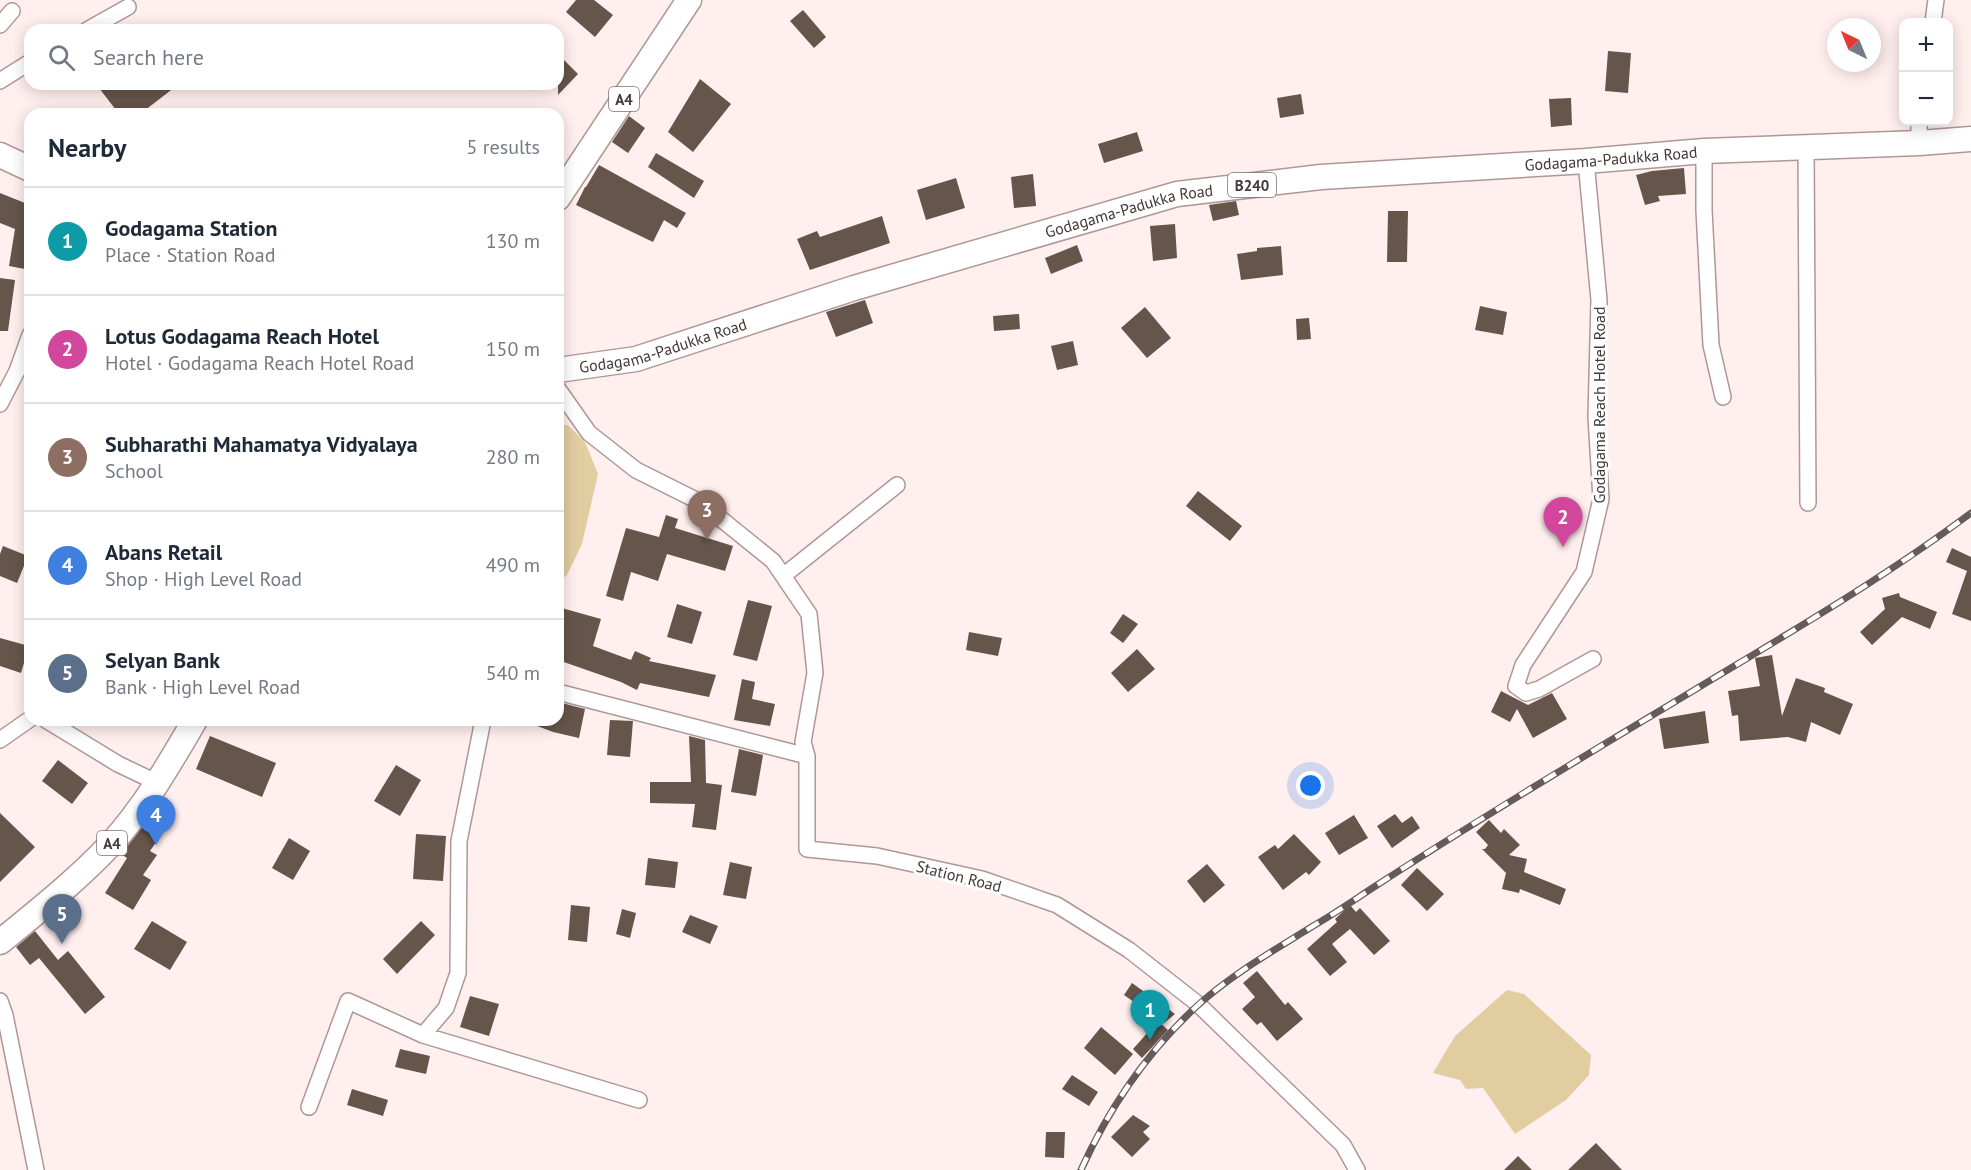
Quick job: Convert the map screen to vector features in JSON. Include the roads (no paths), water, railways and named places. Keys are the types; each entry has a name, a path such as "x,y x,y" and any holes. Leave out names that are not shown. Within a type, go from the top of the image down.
{"main road":[{"name":"A4","path":"564,189 689,0"},
{"name":"Godagama-Padukka Road","path":"564,368 636,359 854,288 1177,194 1321,177 1586,161 1704,151 1806,147 1919,132 1971,139"},
{"path":"0,155 24,166"},
{"name":"A4","path":"0,942 84,871 112,843 158,783 191,726"}],"street":[{"path":"1933,18 1936,0"},
{"path":"98,24 128,7"},
{"path":"0,25 12,11"},
{"path":"0,81 24,66"},
{"path":"1806,147 1808,503"},
{"path":"1704,151 1704,210 1711,345 1723,397"},
{"name":"Godagama Reach Hotel Road","path":"1586,161 1599,300 1596,417 1601,499 1584,572 1523,664 1516,686 1526,693 1539,689 1593,659"},
{"path":"0,404 24,352"},
{"path":"564,398 589,433 636,470 700,502 773,561 809,614 815,674 803,742 807,756"},
{"path":"783,576 897,485"},
{"path":"564,694 807,756"},
{"path":"0,740 24,723"},
{"path":"56,726 118,764 158,783"},
{"path":"423,1035 447,1008 458,973 459,841 482,726"},
{"name":"Station Road","path":"807,756 807,849 877,856 982,879 1057,905 1129,950 1198,1004 1343,1144 1357,1170"},
{"path":"0,1001 5,1015 36,1170"},
{"path":"309,1107 348,1001 423,1035 639,1100"}],"railway":[{"path":"1081,1170 1117,1103 1146,1062 1179,1024 1224,984 1494,811 1836,604 1971,513"}],"place":[{"name":"Subharathi Mahamatya Vidyalaya","path":"707,540"},
{"name":"Lotus Godagama Reach Hotel","path":"1563,547"},
{"name":"Abans Retail","path":"156,845"},
{"name":"Selyan Bank","path":"62,944"},
{"name":"Godagama Station","path":"1150,1040"}]}
